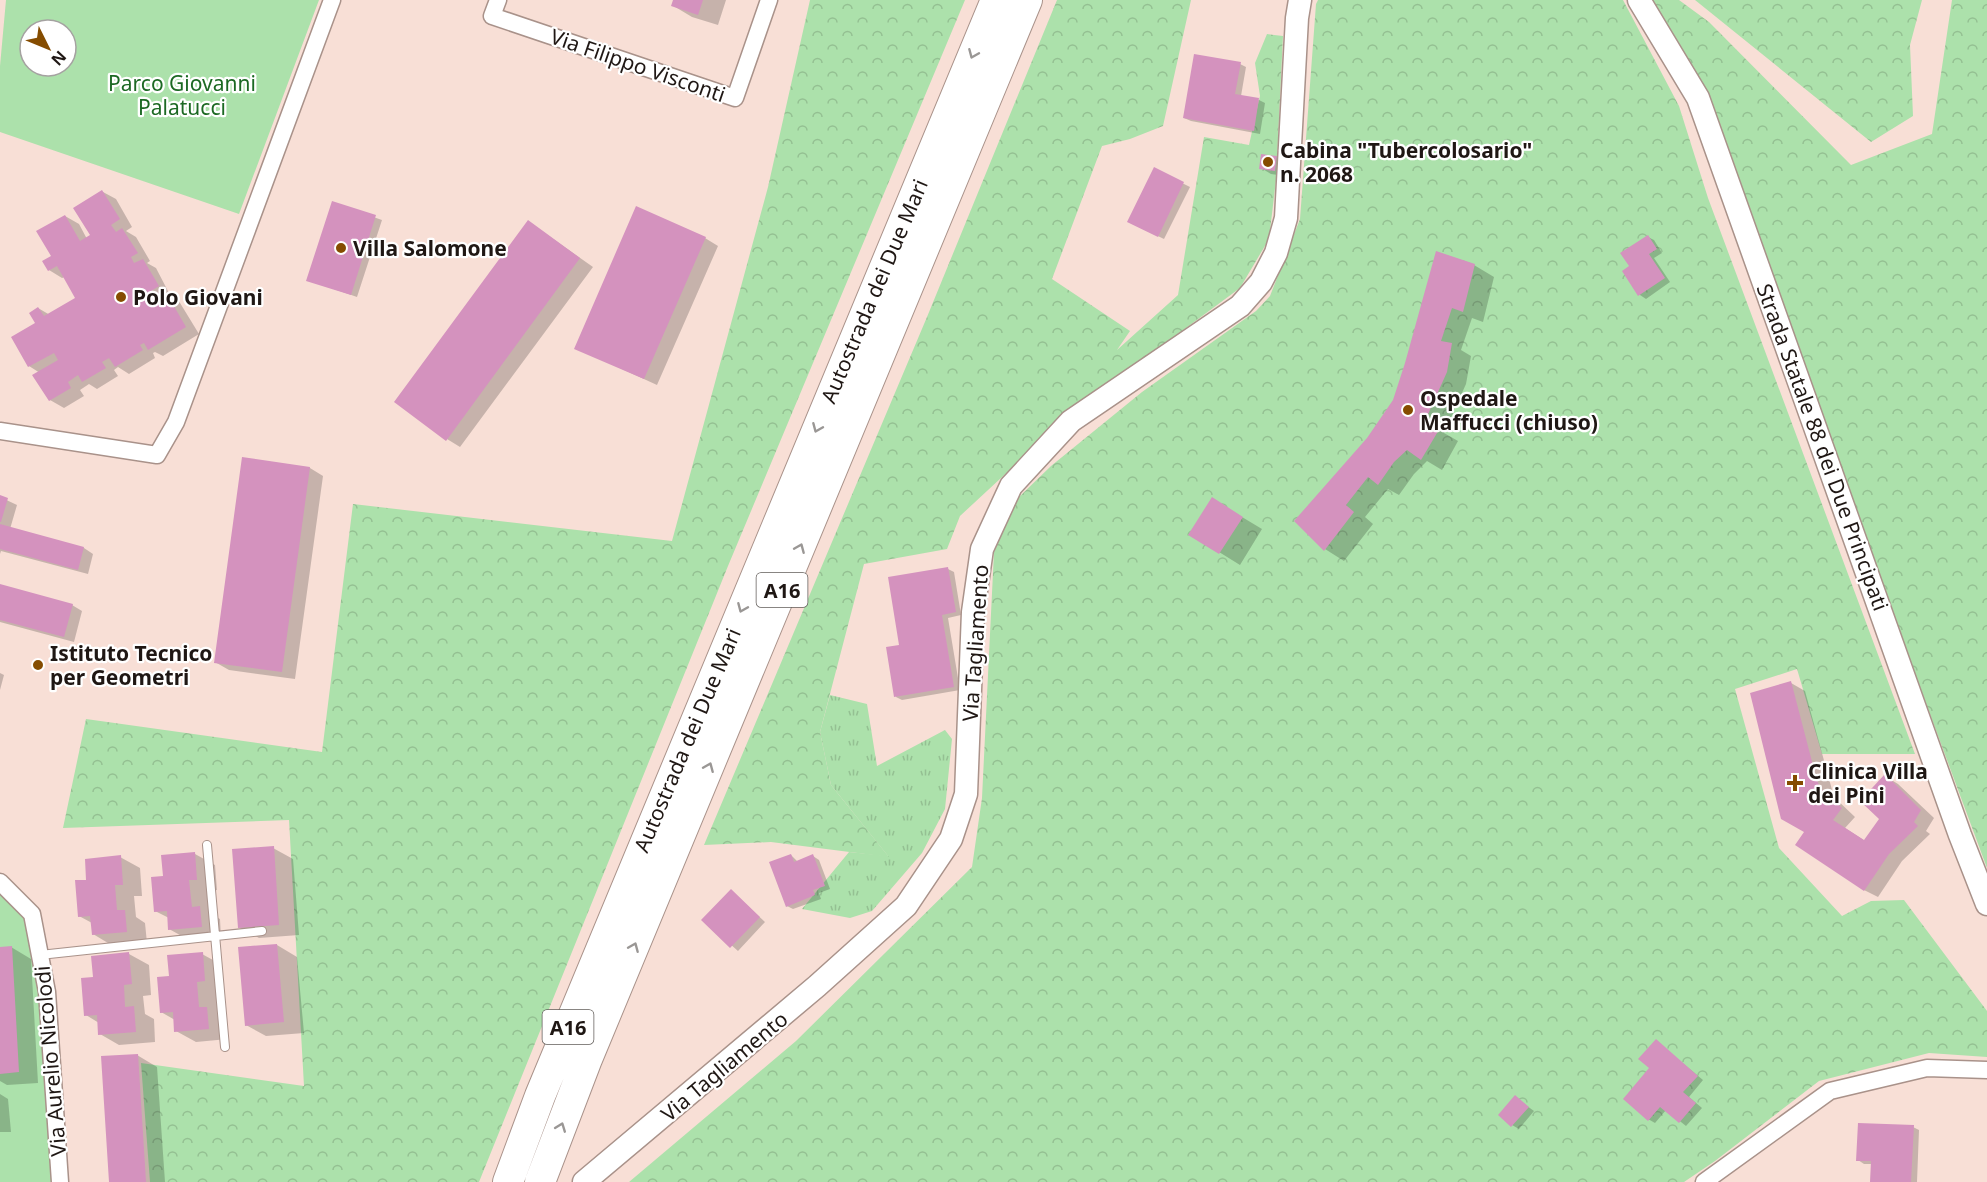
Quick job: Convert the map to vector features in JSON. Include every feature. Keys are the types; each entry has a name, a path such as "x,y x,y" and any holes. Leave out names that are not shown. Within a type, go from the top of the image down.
{"highway":[{"name":"Autostrada dei Due Mari","path":"508,1182 540,1096 632,873 996,0"},
{"name":"Autostrada dei Due Mari","path":"540,1182 587,1059 1028,0"}],"main road":[{"name":"Via Tagliamento","path":"584,1182 818,986 906,906 951,840 966,794 973,612 982,549 1011,486 1071,421 1240,306 1261,282 1276,253 1286,218 1297,18 1300,0"},
{"name":"Strada Statale 88 dei Due Principati","path":"1639,0 1698,98 1960,835 1987,904"}],"street":[{"path":"0,431 157,455 176,422 332,0"},
{"name":"Via Filippo Visconti","path":"498,0 492,16 735,98 769,0"},
{"name":"Via Aurelio Nicolodi","path":"0,882 32,914 47,992 60,1182"},
{"path":"1704,1182 1830,1091 1927,1068 1987,1070"}],"lane":[{"path":"207,845 225,1047"},
{"path":"40,955 262,931"}],"green space":[{"name":"Parco Giovanni Palatucci","path":"6,0 319,0 239,214 0,132 0,66"},
{"path":"810,0 965,0 728,566 479,1182 150,1182 141,1063 304,1086 289,820 63,828 86,719 322,752 353,504 672,541 768,187"},
{"path":"1057,0 1191,0 1163,126 1130,139 1102,146 1052,279 1130,331 1117,350 1178,295 1204,137 1249,145 1260,96 1255,63 1267,34 1283,36 1276,180 1269,239 1240,288 1109,385 1097,389 960,516 947,549 864,564 820,732 831,785 889,857 771,842 704,845 927,317"},
{"path":"1318,0 1623,0 1679,106 1708,198 1915,754 1822,754 1797,669 1735,689 1779,848 1842,916 1871,901 1904,900 1987,1011 1987,1057 1929,1053 1819,1081 1684,1182 629,1182 796,1041 972,867 982,798 994,552 1018,498 1051,466 1142,392 1256,311 1270,296 1300,219"},
{"path":"1646,0 1679,0 1709,22 1851,165 1932,134 1952,0 1987,0 1987,868 1694,77"},
{"path":"1695,0 1922,0 1910,45 1913,116 1871,142"},
{"path":"830,695 867,704 877,766 945,730 952,739 945,809 922,853 872,911 850,918 802,909 849,852 888,856 831,785 820,732"},
{"path":"0,882 32,914 60,1182 0,1182"}],"building":[{"path":"673,0 703,0 698,15 671,6"},
{"path":"1194,54 1241,62 1235,94 1259,98 1254,131 1183,118"},
{"name":"Cabina \"Tubercolosario\" n. 2068","path":"1261,154 1277,156 1275,171 1259,169"},
{"path":"1154,167 1184,182 1158,237 1127,222"},
{"name":"Polo Giovani","path":"102,190 120,219 111,225 116,232 122,228 138,253 131,257 134,263 143,259 159,286 151,291 154,295 164,289 186,327 148,350 144,343 140,345 143,350 115,367 109,358 102,362 106,368 82,382 78,375 68,382 71,388 49,401 32,375 58,360 54,353 28,367 11,337 35,323 29,313 38,307 44,316 75,298 57,266 48,271 42,261 51,256 36,231 65,215 80,241 90,235 73,208"},
{"name":"Villa Salomone","path":"332,201 376,215 351,295 306,281"},
{"path":"636,206 706,237 644,379 574,349"},
{"path":"528,220 580,258 446,441 394,402"},
{"path":"1648,235 1657,249 1649,254 1665,278 1638,296 1622,271 1629,266 1620,253"},
{"name":"Ospedale Maffucci (chiuso)","path":"1436,251 1475,264 1463,312 1452,308 1441,341 1452,343 1447,372 1425,421 1440,428 1421,460 1407,450 1394,462 1378,485 1368,477 1346,505 1354,512 1324,551 1294,521 1367,438 1393,400"},
{"path":"242,457 310,467 282,672 214,663"},
{"path":"0,495 8,498 1,522 0,522"},
{"path":"1212,497 1243,517 1219,554 1188,535"},
{"path":"0,524 84,547 78,570 0,549"},
{"path":"948,567 956,612 942,615 954,687 894,697 886,647 899,645 888,577"},
{"path":"0,584 73,604 64,637 0,620"},
{"name":"Clinica Villa dei Pini","path":"1791,681 1820,788 1842,808 1833,820 1864,840 1879,819 1860,801 1885,774 1921,810 1914,822 1918,826 1889,854 1864,891 1795,845 1804,832 1781,819 1750,693"},
{"path":"274,846 279,925 238,928 232,849"},
{"path":"195,852 197,880 189,880 192,907 200,906 202,927 168,930 167,911 154,912 151,877 163,876 161,855"},
{"path":"791,854 794,862 813,854 825,886 813,890 815,895 786,907 769,862"},
{"path":"121,855 123,885 115,885 117,910 125,910 127,932 92,935 90,916 78,917 75,880 86,880 85,859"},
{"path":"731,889 760,917 730,948 701,920"},
{"path":"277,944 284,1022 245,1026 238,947"},
{"path":"12,946 19,1072 0,1074 0,947"},
{"path":"129,952 132,984 124,985 125,1007 134,1006 136,1032 98,1035 97,1015 84,1016 81,978 93,977 91,956"},
{"path":"203,952 205,981 197,982 199,1007 207,1007 209,1029 174,1032 173,1012 160,1013 157,977 169,976 167,955"},
{"path":"1656,1039 1698,1076 1683,1092 1696,1103 1679,1123 1660,1107 1648,1121 1623,1099 1649,1068 1638,1059"},
{"path":"138,1054 146,1182 109,1182 101,1056"},
{"path":"1515,1095 1529,1107 1511,1127 1498,1115"},
{"path":"1858,1123 1914,1125 1911,1182 1870,1182 1871,1161 1856,1161"}],"place":[{"name":"Cabina \"Tubercolosario\" n. 2068","path":"1268,162"},
{"name":"Villa Salomone","path":"341,248"},
{"name":"Polo Giovani","path":"121,297"},
{"name":"Ospedale Maffucci (chiuso)","path":"1408,410"},
{"name":"Istituto Tecnico per Geometri","path":"38,665"},
{"name":"Clinica Villa dei Pini","path":"1795,783"}]}
